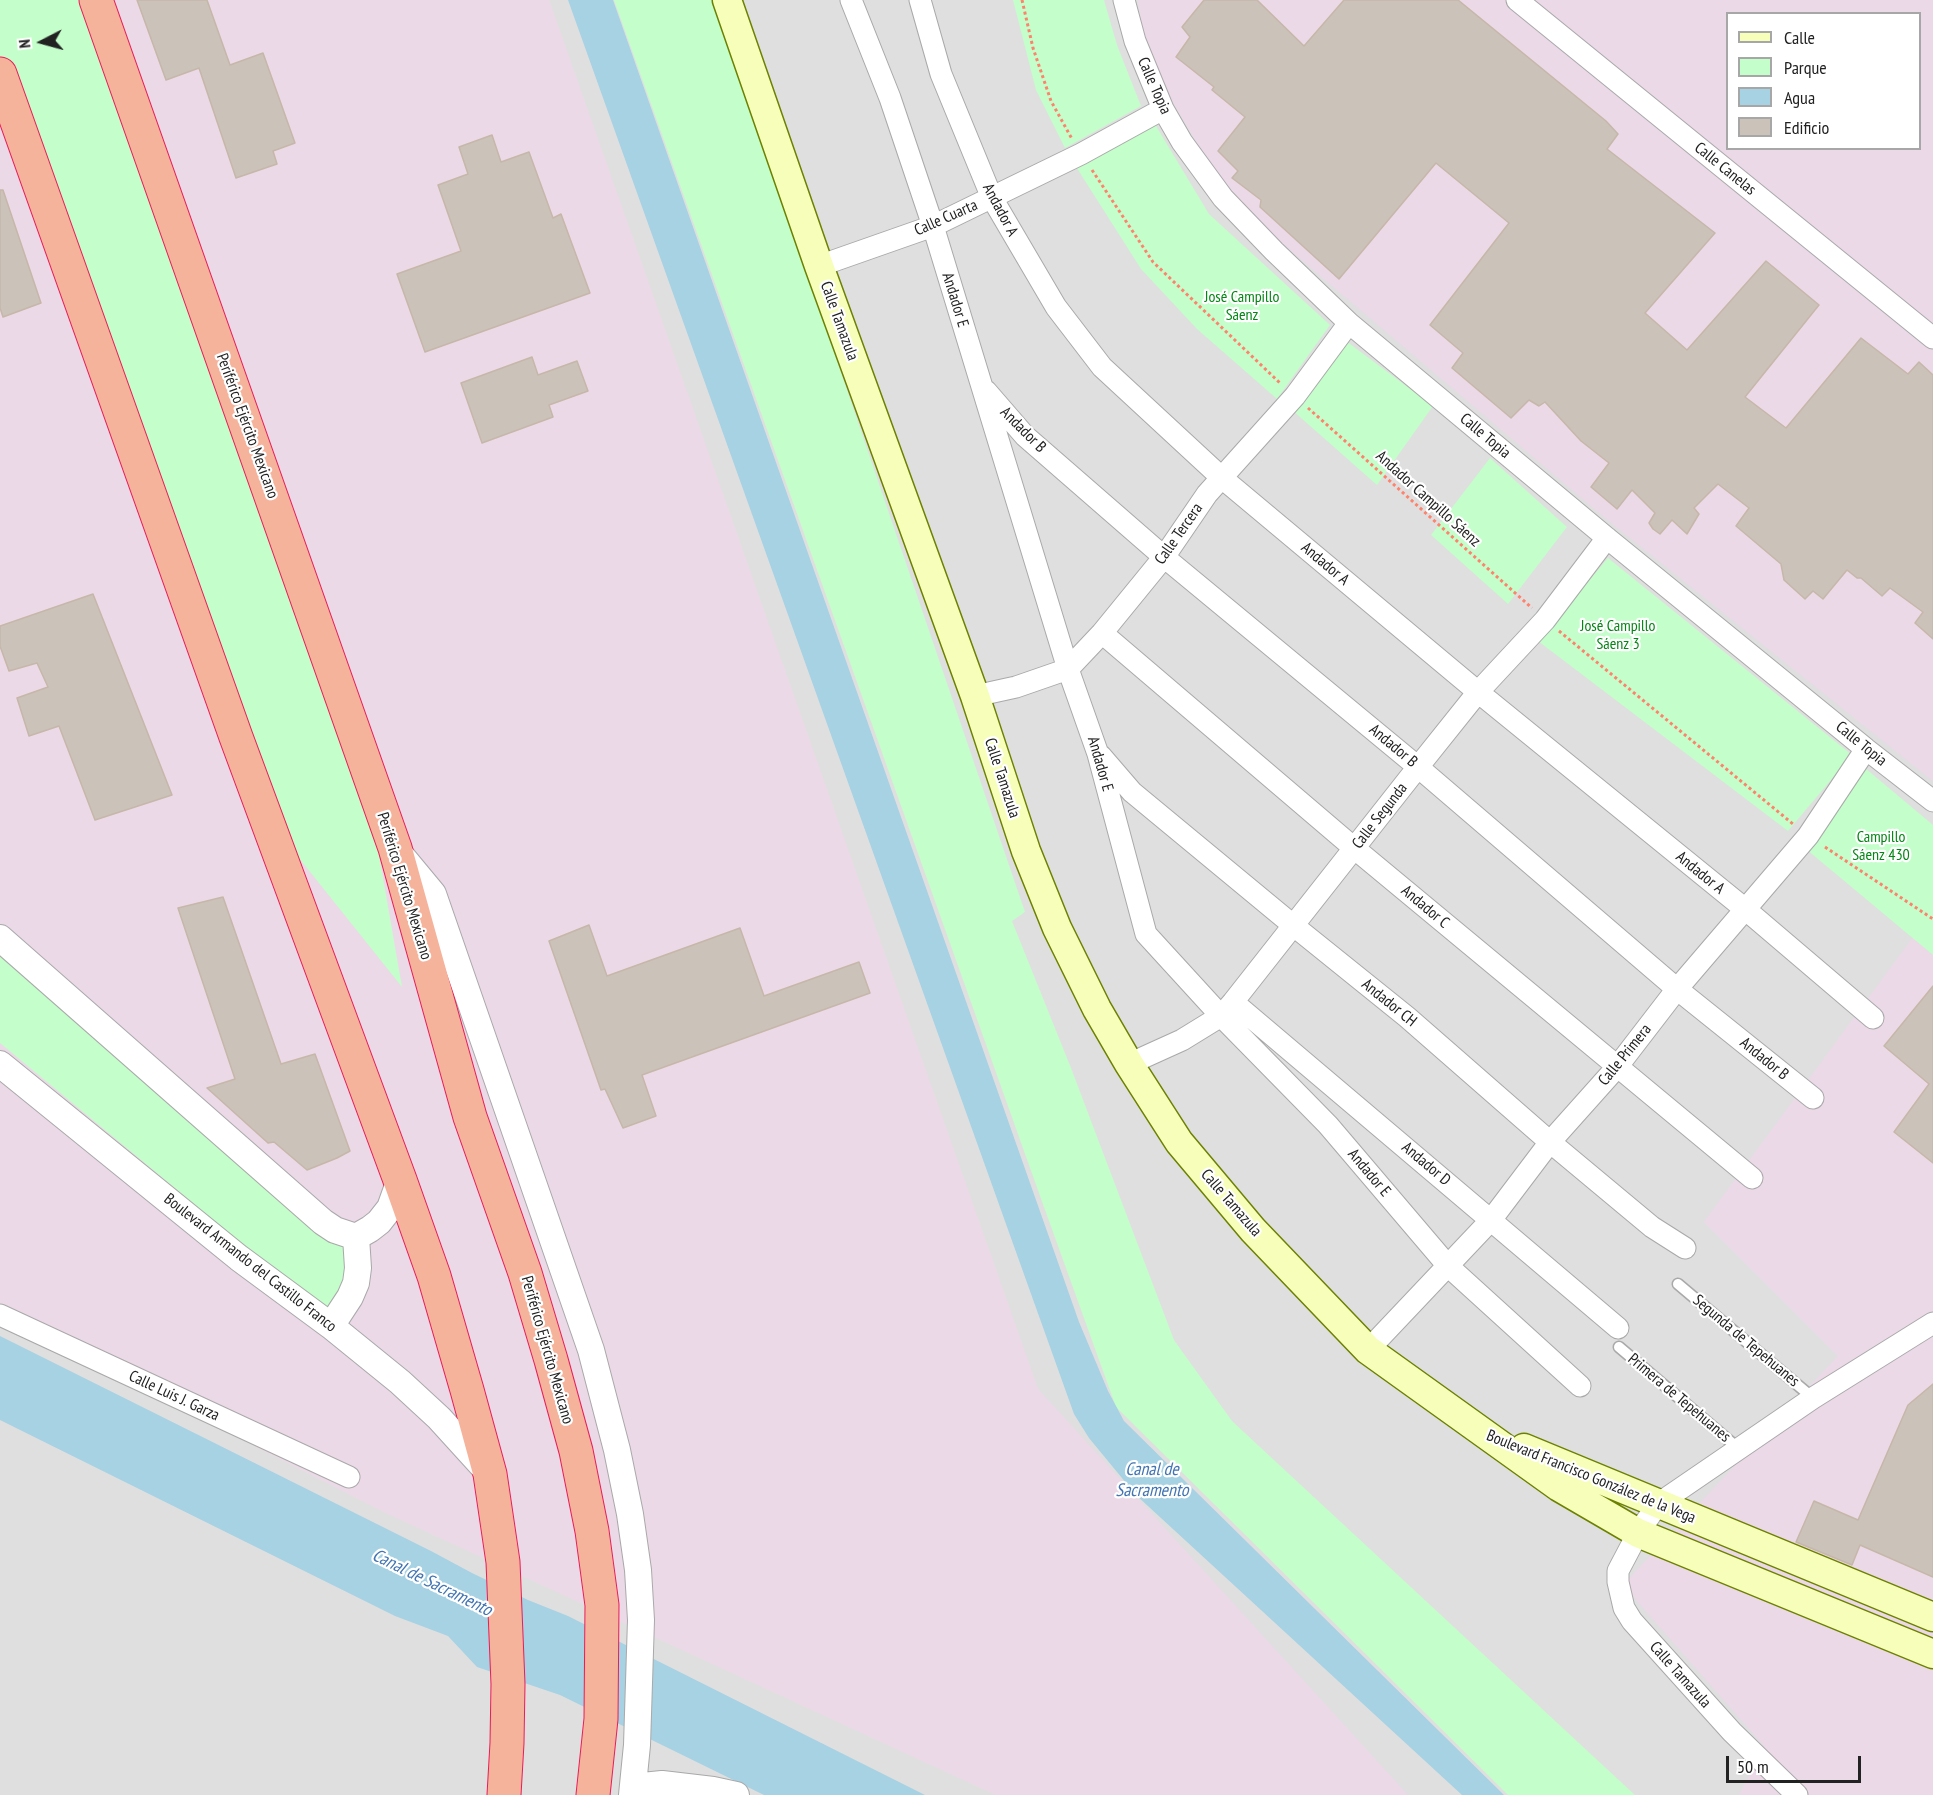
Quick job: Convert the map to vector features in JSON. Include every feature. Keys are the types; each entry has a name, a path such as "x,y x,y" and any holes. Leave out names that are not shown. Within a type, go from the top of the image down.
{"highway":[{"name":"Periférico Ejército Mexicano","path":"96,0 395,848 470,1117 525,1273 573,1440 592,1532 602,1605 601,1719 593,1795"},
{"path":"0,74 236,736 434,1276 490,1474 503,1562 508,1684 504,1795"}],"main road":[{"name":"Calle Tamazula","path":"727,0 819,266 975,696 1026,851 1057,928 1097,1009 1129,1064 1187,1151 1253,1230 1368,1350 1480,1430"},
{"name":"Boulevard Francisco González de la Vega","path":"1480,1430 1933,1617"},
{"name":"Boulevard Francisco González de la Vega","path":"1480,1430 1560,1486 1638,1533 1933,1654"},
{"path":"1881,1633 1892,1600"}],"street":[{"name":"Andador E","path":"851,0 890,98 933,226 1068,669 1098,754 1146,934 1170,962 1227,1009 1448,1266 1580,1386"},
{"name":"Andador A","path":"920,0 942,74 992,198 1056,307 1102,367 1222,478 1873,1018"},
{"name":"Calle Topia","path":"1124,0 1135,41 1163,109 1182,142 1222,198 1274,251 1349,323 1866,749 1933,801"},
{"name":"Calle Canelas","path":"1517,0 1933,338"},
{"name":"Calle Cuarta","path":"819,266 933,226 1081,154 1163,109"},
{"name":"Calle Tercera","path":"975,696 1016,687 1068,669 1102,633 1164,556 1207,494 1294,396 1349,323"},
{"name":"Andador B","path":"980,385 1025,436 1164,556 1418,767 1677,989 1813,1098"},
{"name":"Calle Segunda","path":"1129,1064 1182,1040 1227,1009 1478,692 1545,620 1607,537"},
{"name":"Andador C","path":"1102,633 1354,848 1752,1178"},
{"name":"Calle Primera","path":"1368,1350 1491,1220 1550,1142 1617,1067 1677,989 1808,836 1866,749"},
{"name":"Andador CH","path":"1098,754 1132,792 1407,1017 1550,1142 1653,1227 1684,1248"},
{"path":"395,848 433,894 591,1350 617,1450 638,1570 641,1620 637,1740 632,1791 662,1784 736,1795"},
{"path":"0,938 322,1222 335,1230 356,1237 379,1222 390,1208 400,1180"},
{"name":"Andador D","path":"1227,1009 1351,1101 1491,1220 1619,1337"},
{"name":"Boulevard Armando del Castillo Franco","path":"0,1064 239,1258 331,1326 400,1382 439,1418 490,1474"},
{"path":"1328,1125 1351,1101"},
{"path":"331,1326 346,1304 356,1283 358,1268 356,1237"},
{"name":"Calle Luis J. Garza","path":"0,1315 349,1477"},
{"path":"1658,1504 1813,1398 1933,1323"},
{"name":"Calle Tamazula","path":"1658,1504 1638,1533 1618,1571 1624,1608 1632,1621 1731,1732 1797,1795"}],"lane":[{"name":"Segunda de Tepehuanes","path":"1678,1284 1813,1398"},
{"name":"Primera de Tepehuanes","path":"1619,1337 1739,1449"}],"path":[{"name":"Andador Campillo Sáenz","path":"1022,0 1033,48 1051,101 1081,154 1153,262 1294,396 1545,620 1808,836 1933,919"}],"shaded area":[{"path":"0,0 1933,0 1933,1795 0,1795"},
{"path":"0,0 549,0 1038,1389 1408,1795 996,1795 384,1512 0,1316"},
{"path":"1138,0 1933,0 1933,781 1604,517 1230,199 1146,57"},
{"path":"1933,910 1933,1795 1739,1795 1765,1747 1623,1585 1838,1356 1704,1222"}],"green space":[{"path":"0,0 90,0 370,803 402,987 275,828 0,63"},
{"path":"614,0 714,0 1025,912 1012,921 1071,1068 1174,1340 1232,1421 1635,1795 1508,1795 1116,1407"},
{"path":"1013,0 1104,0 1117,45 1141,106 1065,148 1036,90"},
{"name":"José Campillo Sáenz","path":"1153,121 1209,214 1330,325 1277,399 1197,329 1141,269 1073,162"},
{"path":"1346,341 1433,406 1377,485 1292,410"},
{"path":"1490,458 1567,527 1508,604 1431,535"},
{"name":"José Campillo Sáenz 3","path":"1608,558 1852,755 1788,831 1538,641"},
{"name":"Campillo Sáenz 430","path":"1865,768 1933,825 1933,955 1806,849"},
{"path":"0,954 345,1244 346,1291 328,1315 0,1043"}],"water":[{"name":"Canal de Sacramento","path":"568,0 613,0 1079,1322 1108,1391 1124,1421 1504,1795 1462,1795 1136,1495 1089,1438 1074,1414"},
{"name":"Canal de Sacramento","path":"0,1336 472,1573 568,1616 925,1795 764,1795 560,1695 477,1667 448,1636 395,1616 0,1420"}],"building":[{"path":"137,0 207,0 230,65 263,53 295,143 273,151 277,164 236,178 199,68 166,80"},
{"path":"1204,0 1257,0 1304,46 1344,0 1458,0 1606,121 1618,134 1607,149 1715,233 1645,313 1687,350 1766,261 1819,305 1745,397 1786,428 1861,338 1908,374 1919,362 1933,375 1933,639 1915,623 1923,612 1890,588 1882,596 1861,578 1857,578 1847,570 1823,599 1813,591 1805,599 1784,580 1781,564 1736,526 1749,508 1718,484 1694,508 1699,514 1687,534 1672,520 1660,534 1649,523 1655,513 1632,490 1617,509 1591,487 1609,463 1581,441 1545,402 1539,406 1529,400 1511,418 1452,368 1463,353 1430,325 1509,223 1436,163 1339,279 1260,207 1261,200 1232,178 1238,171 1218,151 1245,117 1212,90 1214,87 1176,57 1190,37 1182,27"},
{"path":"492,135 501,162 529,152 553,218 561,214 590,293 425,352 397,274 461,251 438,185 468,174 459,147"},
{"path":"0,190 3,190 41,303 3,317 0,308"},
{"path":"532,357 538,375 577,361 588,391 549,405 553,417 482,443 461,383"},
{"path":"93,594 172,795 95,820 59,726 29,736 17,698 48,687 37,663 9,671 0,646 0,626"},
{"path":"223,897 281,1064 315,1054 350,1151 307,1170 274,1142 268,1143 207,1088 235,1079 178,908"},
{"path":"589,925 607,976 740,928 764,996 859,962 870,993 642,1075 656,1116 623,1128 605,1089 601,1090 549,941"},
{"path":"1933,986 1933,1163 1894,1132 1929,1084 1884,1046"},
{"path":"1933,1384 1933,1577 1860,1545 1852,1565 1796,1542 1814,1501 1858,1520 1908,1405"}]}
